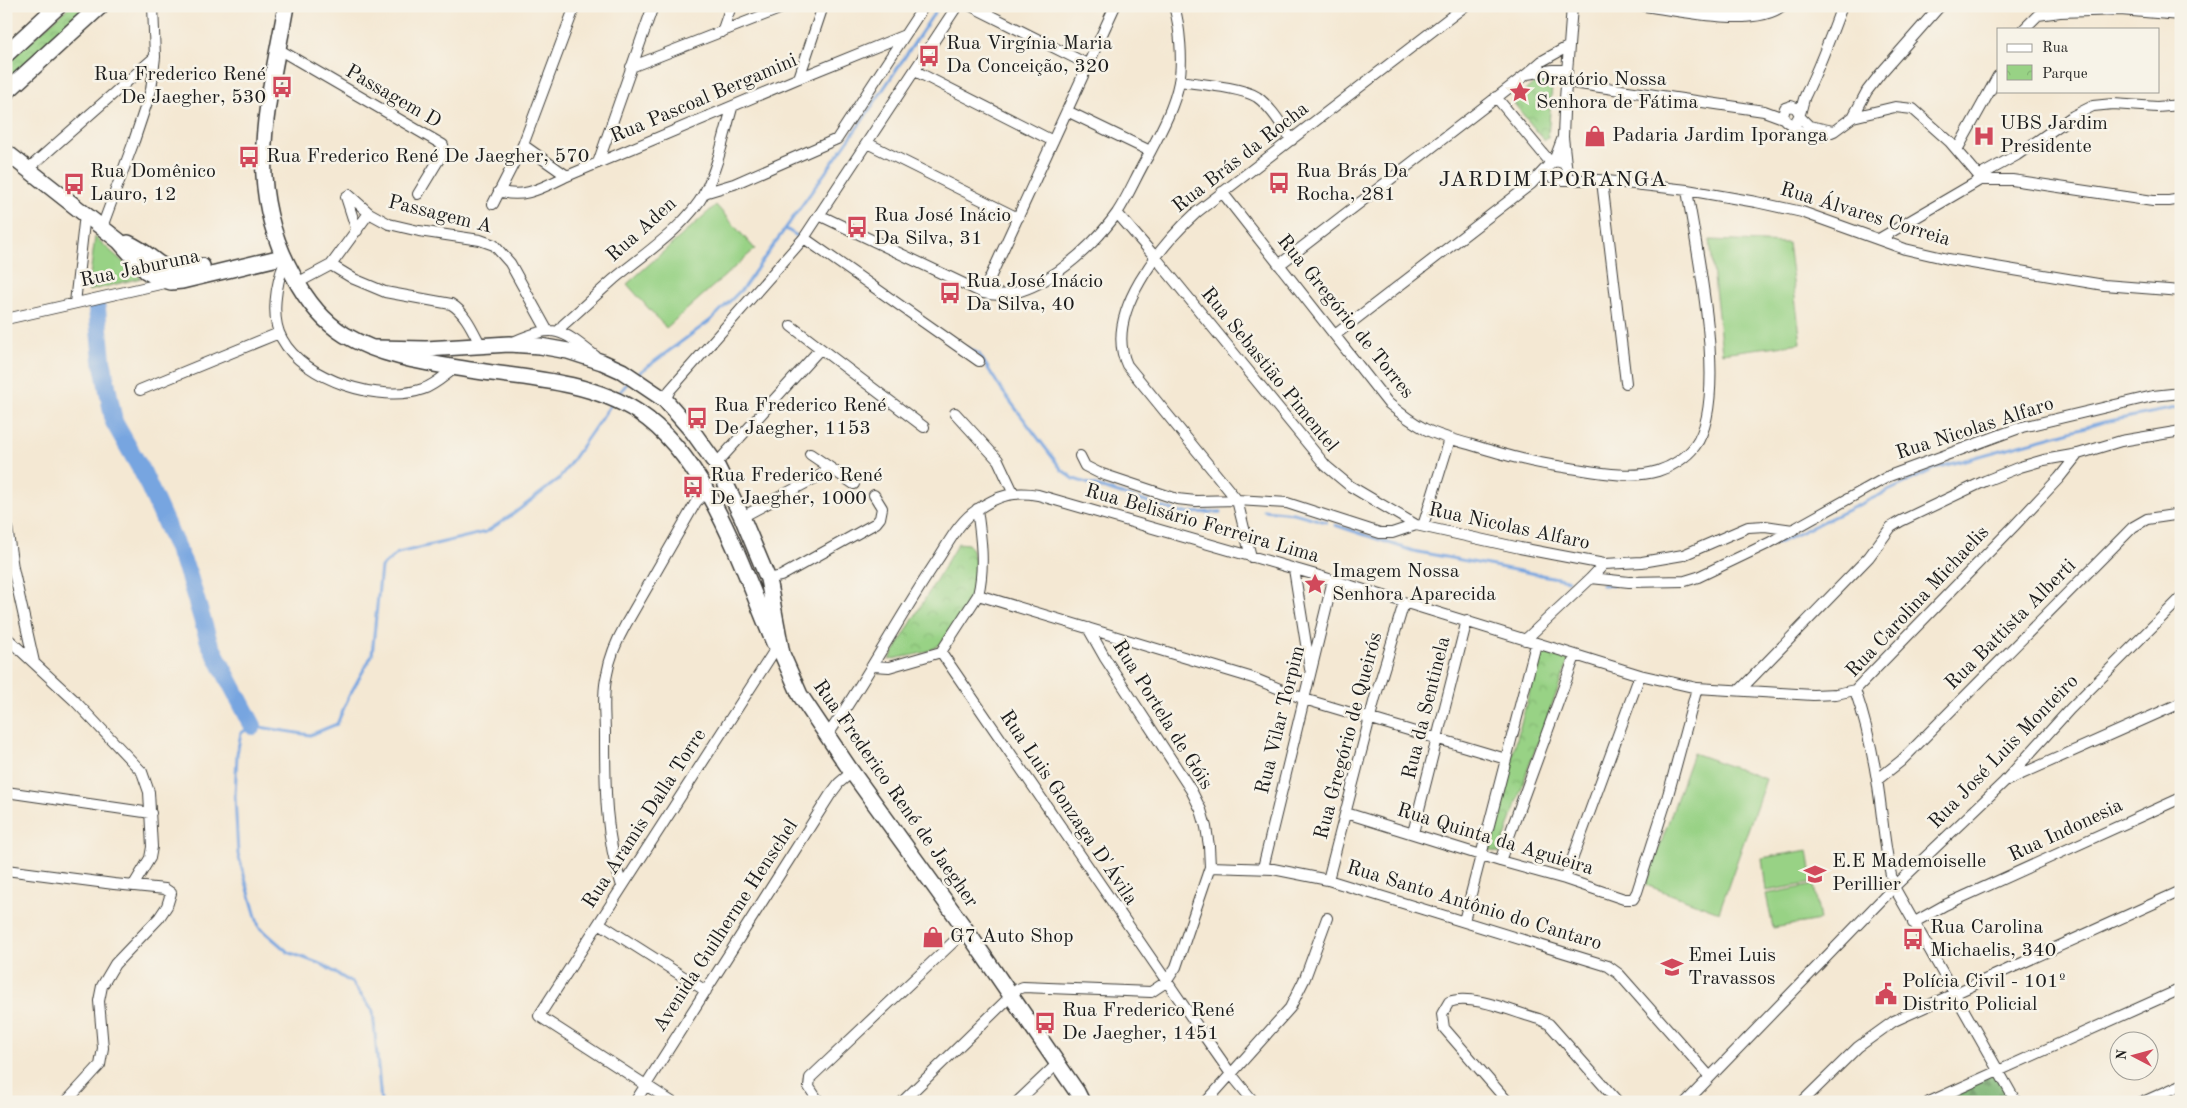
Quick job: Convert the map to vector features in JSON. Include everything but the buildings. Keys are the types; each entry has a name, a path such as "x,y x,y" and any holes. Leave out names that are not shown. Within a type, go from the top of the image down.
{"main road":[{"path":"6,54 58,6"},
{"path":"6,92 100,6"},
{"name":"Rua Frederico René de Jaegher","path":"286,6 265,129 262,170 264,199 270,223 282,256 297,283 318,313 331,325 351,338 400,357 455,368 559,384 605,397 639,413 677,447 708,490 800,695 852,772 1012,995 1082,1102"},
{"path":"6,152 119,241 146,271 158,278 171,282"},
{"name":"Rua Jaburuna","path":"119,241 130,244 165,268 184,270 282,256"},
{"name":"Rua Jaburuna","path":"171,282 182,281 282,256"},
{"name":"Rua Frederico René de Jaegher","path":"374,348 426,348 509,344 540,346 602,362 622,371 665,400 693,432 716,464 742,517 768,580 779,648"},
{"path":"481,346 475,358 475,364 482,372"},
{"path":"639,413 657,410 665,400"},
{"path":"747,578 768,580"}],"street":[{"path":"102,227 151,90 155,57 152,6"},
{"path":"493,204 523,145 575,6"},
{"path":"598,163 653,6"},
{"path":"722,32 731,6"},
{"path":"632,67 787,6"},
{"path":"799,78 824,6"},
{"path":"704,193 734,184 835,141 842,134 924,6"},
{"path":"665,400 670,390 804,238 957,6"},
{"path":"971,6 1089,65"},
{"path":"983,294 1115,6"},
{"path":"819,215 983,294 1008,296 1043,282 1084,250 1117,213 1168,115 1179,81 1178,29 1174,6"},
{"name":"Rua Brás da Rocha","path":"1252,557 1237,500 1131,371 1123,356 1121,339 1128,305 1156,258 1186,221 1465,6"},
{"path":"1563,138 1548,173 1556,179 1566,167 1563,138 1572,6"},
{"path":"1645,6 1735,17 1763,16 1771,14 1782,6"},
{"path":"1791,114 1805,94 1824,56 1842,6"},
{"path":"1853,118 1867,91 1880,73 1940,6"},
{"path":"2025,28 2033,18 2041,14 2093,8 2181,15"},
{"name":"Rua Pascoal Bergamini","path":"499,190 510,194 524,194 905,35"},
{"path":"1279,265 1542,61 1569,46"},
{"name":"Passagem D","path":"278,49 443,145 444,151 418,194"},
{"path":"28,169 155,57"},
{"path":"1527,74 1567,70"},
{"path":"914,71 1053,141"},
{"path":"1957,150 1997,78"},
{"path":"1179,81 1240,91 1256,97 1275,116 1292,140"},
{"path":"1566,82 1791,114 1810,126 1834,131 1853,118 1890,107 1913,109 1957,150 1980,178 2012,180 2153,201 2169,202 2181,199"},
{"path":"1496,97 1551,163"},
{"path":"1880,239 1980,178 2073,116 2093,106 2113,104 2157,107 2181,105"},
{"name":"Rua Aden","path":"559,331 563,325 680,223 704,193 713,171 732,108"},
{"path":"1067,111 1150,151"},
{"path":"867,143 1018,218"},
{"path":"523,145 567,176"},
{"name":"Rua Álvares Correia","path":"1551,163 1560,161 1566,167 1600,180"},
{"path":"1335,335 1531,184 1551,163"},
{"name":"Rua Álvares Correia","path":"1531,184 1556,179 1600,180 1687,190 1802,212 1905,249 1962,262 2104,285 2181,291"},
{"path":"1600,180 1626,383"},
{"name":"Rua Gregório de Torres","path":"1222,192 1388,403 1416,424 1450,439 1547,465 1622,474 1642,474 1657,471 1674,464 1688,454 1700,438 1705,423 1711,386 1711,360 1702,286 1687,190"},
{"name":"Passagem A","path":"357,231 347,202 347,196 353,198 369,213 388,224 480,240 494,245 507,259 546,330"},
{"path":"297,283 331,266 369,213"},
{"name":"Rua Sebastião Pimentel","path":"1117,213 1335,476 1367,497 1420,526"},
{"path":"75,303 86,214"},
{"path":"804,238 979,361"},
{"path":"282,256 276,297 279,333 293,354 304,364 321,374 365,391 414,392 433,384 455,368"},
{"path":"331,266 354,279 385,292 451,304 467,320 481,346"},
{"name":"Rua Jaburuna","path":"6,319 171,282"},
{"path":"790,326 924,426"},
{"name":"Rua Frederico René de Jaegher","path":"509,344 546,330 559,331 602,362"},
{"path":"140,390 279,333"},
{"path":"716,464 820,348"},
{"name":"Rua Nicolas Alfaro","path":"1591,578 1629,582 1685,581 1707,574 1793,530 1889,476 2022,427 2153,396 2181,393"},
{"path":"827,736 873,666 930,569 960,526 977,509 998,497 1013,492 998,460 955,413"},
{"path":"1740,690 1869,557 1891,527 1985,481 2020,467 2044,460 2078,454 2121,441 2181,430"},
{"path":"1420,526 1450,439"},
{"path":"810,454 854,484"},
{"name":"Rua Carolina Michaelis","path":"2016,1102 1894,887 1885,852 1877,780 1863,713 1855,690 2015,525 2059,478 2078,454"},
{"name":"Rua Nicolas Alfaro","path":"1080,456 1085,466 1098,473 1177,499 1196,502 1237,500 1295,505 1380,533 1392,533 1420,526 1604,564 1642,562 1683,554 1748,527 1765,526 1793,530"},
{"path":"742,517 832,469"},
{"path":"622,886 613,856 606,807 604,700 606,676 616,643 626,624 696,502 708,490"},
{"name":"Rua Belisário Ferreira Lima","path":"1013,492 1038,494 1333,580 1404,603 1467,620 1536,644 1640,676 1697,688 1814,695 1836,694 1855,690"},
{"path":"768,580 781,576 876,523 880,518 882,508 874,494"},
{"path":"873,666 888,667 941,652 978,595 982,554 977,509"},
{"name":"Rua Battista Alberti","path":"1877,780 1901,760 2133,527 2148,519 2181,514"},
{"path":"6,520 13,568 34,662"},
{"path":"1525,640 1604,564"},
{"path":"1294,569 1310,675"},
{"name":"Rua Vilar Torpim","path":"1263,868 1333,580"},
{"path":"978,595 1253,678 1304,699 1506,759"},
{"name":"Rua José Luis Monteiro","path":"1686,1102 1894,887 2004,782 2070,709 2181,598"},
{"name":"Rua Gregório de Queirós","path":"1328,880 1370,719 1404,603"},
{"name":"Rua da Sentinela","path":"1413,833 1467,620"},
{"name":"Rua Portela de Góis","path":"1088,628 1105,658 1191,790 1201,810 1206,827 1210,867 1176,968 1166,982"},
{"path":"6,636 91,717 142,772 149,792 152,847 150,858 133,886"},
{"path":"1464,921 1536,644"},
{"name":"Rua Aramis Dalla Torre","path":"646,1085 539,1016 779,648"},
{"name":"Rua Luis Gonzaga D'Ávila","path":"941,652 1166,982 1231,1074 1254,1101"},
{"path":"1500,861 1575,656"},
{"path":"1565,879 1640,676"},
{"name":"Rua Quinta da Aguieira","path":"1346,813 1480,855 1565,879 1624,899 1633,899 1637,892 1668,795 1697,688"},
{"path":"2004,782 2042,767 2181,704"},
{"name":"Avenida Guilherme Henschel","path":"634,1102 830,795 839,783 852,772"},
{"path":"6,792 150,813"},
{"name":"Rua Indonesia","path":"1913,923 1945,905 2181,798"},
{"name":"Rua Santo Antônio do Cantaro","path":"1210,867 1263,868 1289,871 1328,880 1613,968 1710,1077"},
{"path":"6,870 168,889 171,893 167,906 148,931 115,964 102,986 99,1001 103,1048 100,1065 66,1102"},
{"path":"1802,1102 1858,1047 1877,1031 1894,1021 2181,891"},
{"path":"1206,1102 1290,1008 1305,978 1327,918"},
{"path":"599,923 706,991"},
{"path":"819,1102 808,1084 810,1078 966,930"},
{"path":"902,1102 1022,987 1151,992 1166,982"},
{"path":"1929,1102 2181,989"},
{"path":"1508,1102 1444,1028 1442,1014 1449,1002 1457,999 1472,1000 1540,1019 1549,1024 1618,1102"},
{"path":"1017,1102 1057,1064"},
{"path":"646,1085 672,1102"},
{"path":"2143,1102 2181,1085"}],"green space":[{"path":"70,6 89,6 6,82 6,63"},
{"path":"1544,79 1549,81 1552,86 1548,137 1544,140 1512,101 1538,80"},
{"path":"716,205 755,249 666,328 627,284"},
{"path":"95,237 141,278 88,291"},
{"path":"1710,240 1788,243 1801,343 1722,353"},
{"path":"958,543 968,544 974,554 976,567 972,592 958,620 949,634 935,648 923,653 889,660"},
{"path":"1540,652 1569,660 1529,766 1500,853 1487,850"},
{"path":"1693,753 1766,779 1719,912 1646,885"},
{"path":"1808,850 1813,883 1766,891 1762,858"},
{"path":"1814,885 1820,920 1773,928 1766,894"},
{"path":"1997,1071 2016,1102 1929,1102"}],"waterway":[{"path":"636,375 711,320 743,288 862,121 939,6"},
{"path":"786,229 802,239"},
{"path":"97,309 102,360 114,422 143,473 188,573 209,642 253,726"},
{"path":"968,348 979,354 1001,389 1062,470 1074,479 1181,513 1221,512"},
{"path":"617,396 629,381"},
{"path":"381,1102 373,1011 352,983 323,965 288,952 259,927 238,854 235,796 237,754 241,733 253,726 310,735 337,724 349,696 372,655 381,567 398,553 486,532 512,515 559,479 612,403"},
{"path":"1776,544 1939,467 2104,422 2181,407"},
{"path":"1263,510 1294,513 1326,522"},
{"path":"1335,525 1413,551 1568,580"},
{"path":"1602,585 1612,585"}],"place":[{"name":"Rua Virgínia Maria Da Conceição, 320","path":"929,56"},
{"name":"Rua Frederico René De Jaegher, 530","path":"282,87"},
{"name":"Oratório Nossa Senhora de Fátima","path":"1520,92"},
{"name":"Padaria Jardim Iporanga","path":"1595,136"},
{"name":"UBS Jardim Presidente","path":"1984,136"},
{"name":"Rua Frederico René De Jaegher, 570","path":"249,157"},
{"name":"Rua Brás Da Rocha, 281","path":"1279,183"},
{"name":"Rua Domênico Lauro, 12","path":"74,184"},
{"name":"Rua José Inácio Da Silva, 31","path":"857,227"},
{"name":"Rua José Inácio Da Silva, 40","path":"950,293"},
{"name":"Rua Frederico René De Jaegher, 1153","path":"697,418"},
{"name":"Rua Frederico René De Jaegher, 1000","path":"693,487"},
{"name":"Imagem Nossa Senhora Aparecida","path":"1315,584"},
{"name":"E.E Mademoiselle Perillier","path":"1815,874"},
{"name":"G7 Auto Shop","path":"933,937"},
{"name":"Rua Carolina Michaelis, 340","path":"1913,939"},
{"name":"Emei Luis Travassos","path":"1672,967"},
{"name":"Polícia Civil - 101º Distrito Policial","path":"1886,994"},
{"name":"Rua Frederico René De Jaegher, 1451","path":"1045,1023"}],"district":[{"name":"JARDIM IPORANGA","path":"1553,180"}]}
